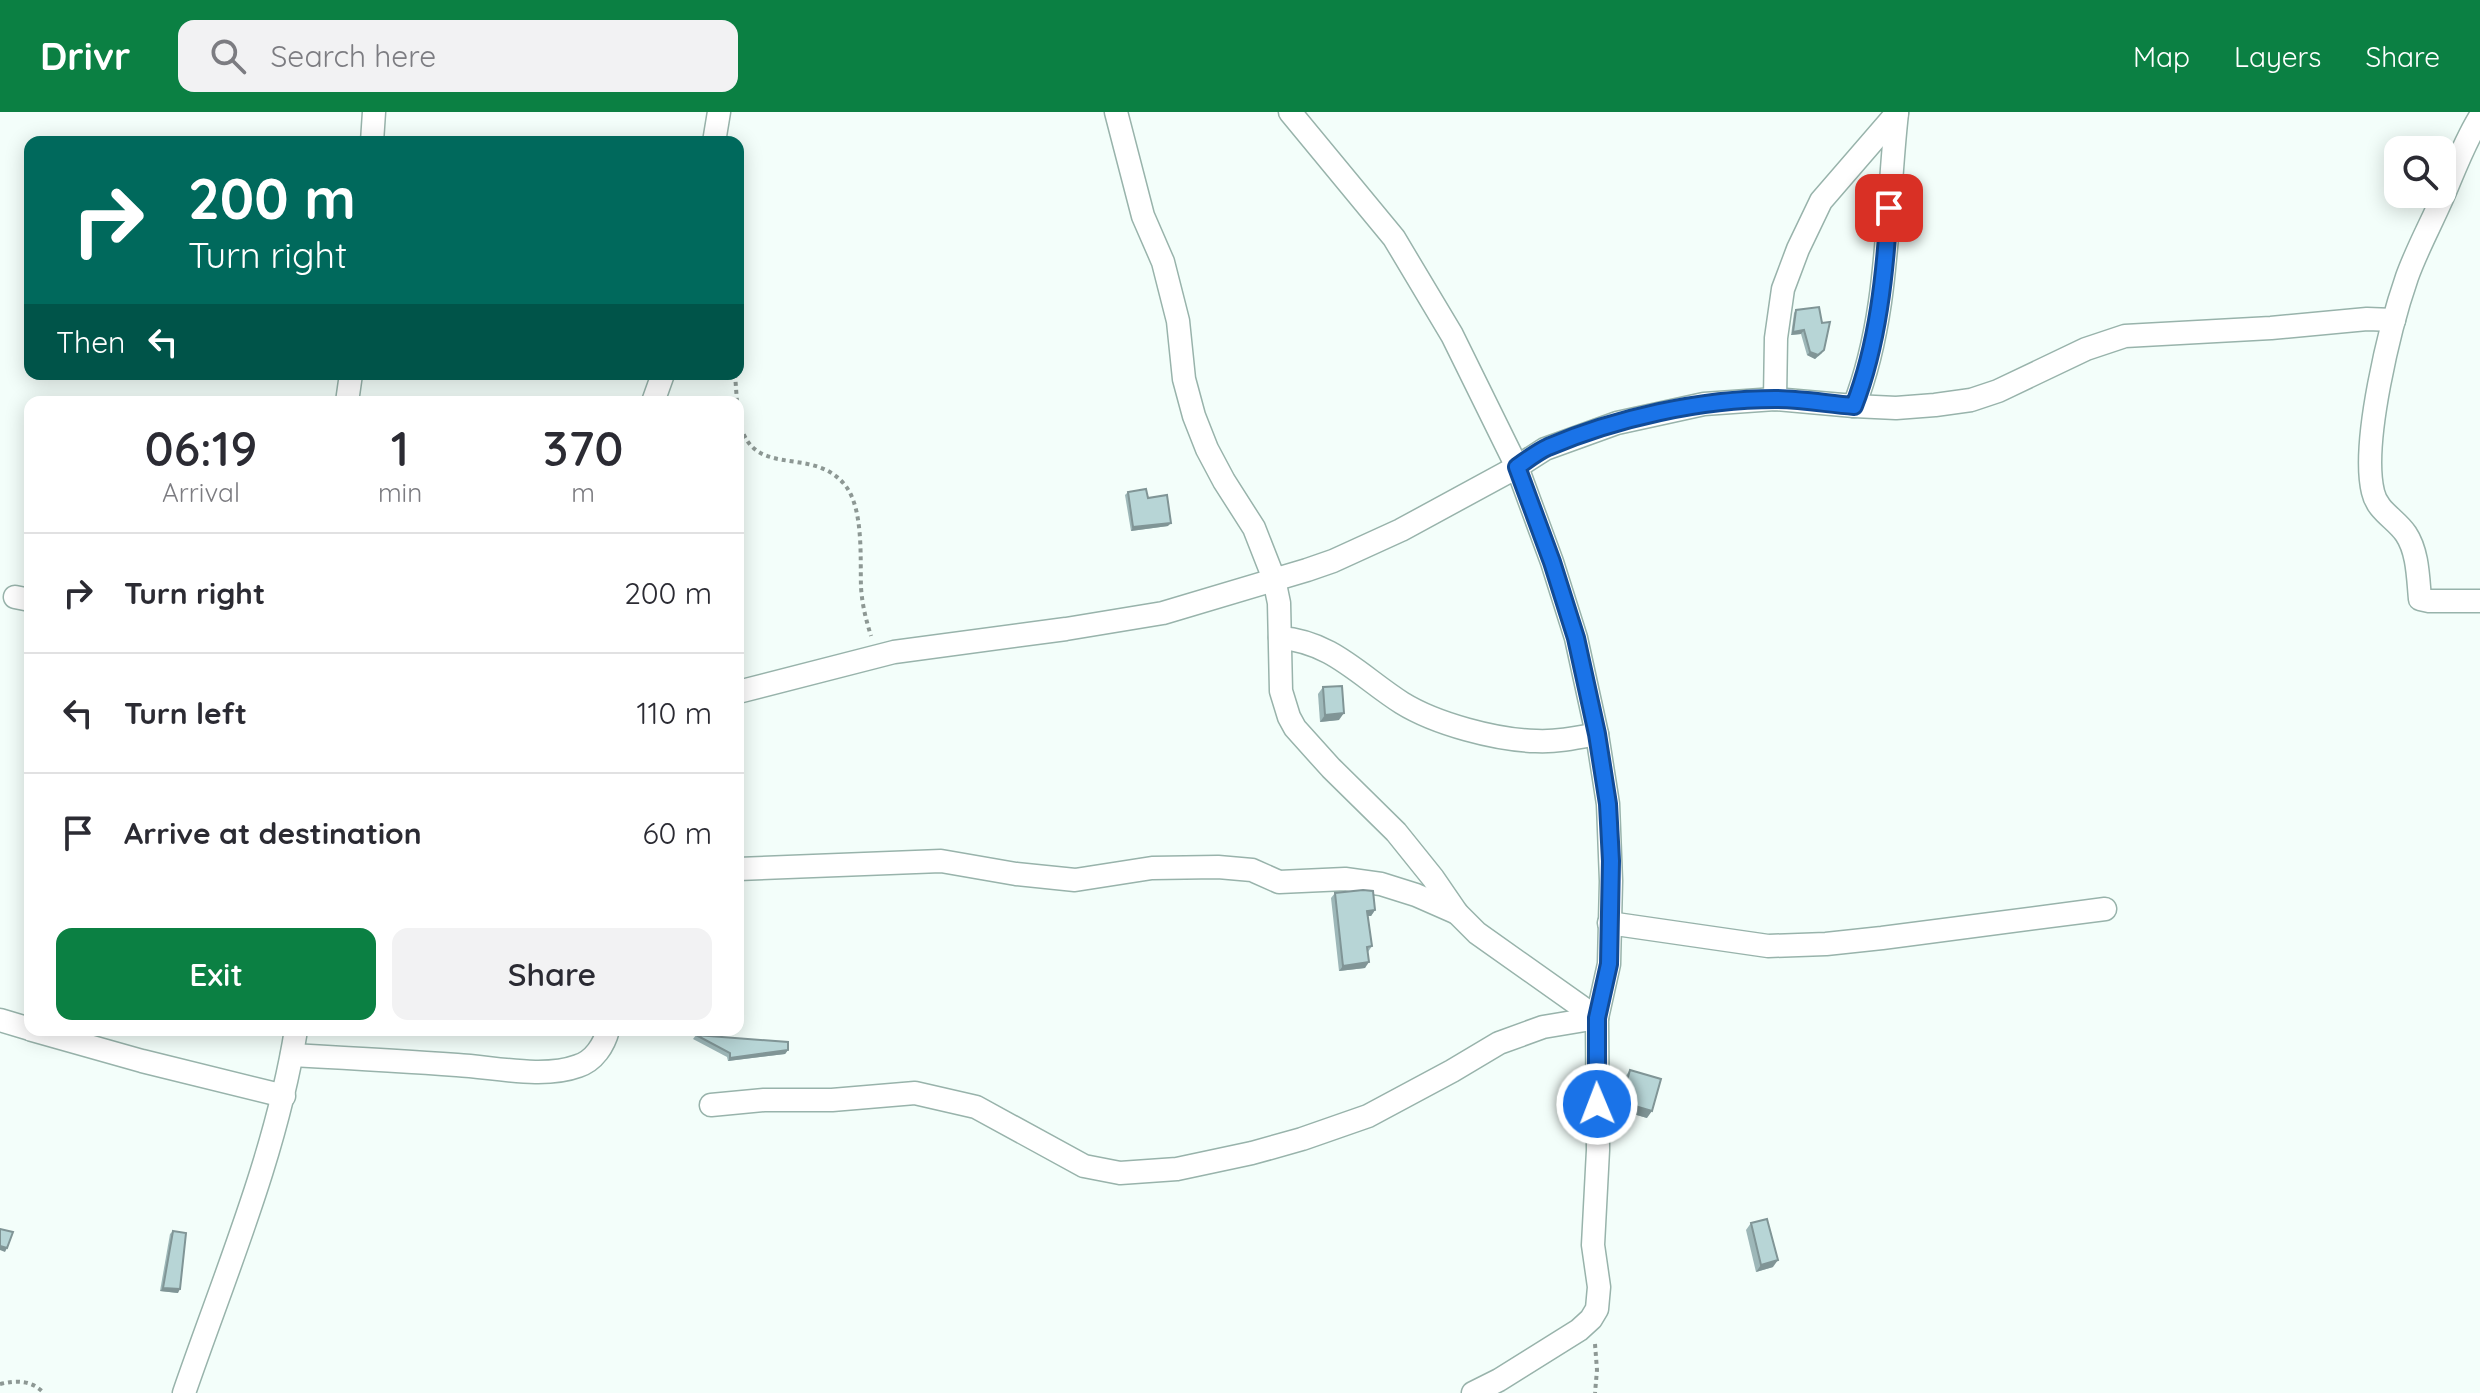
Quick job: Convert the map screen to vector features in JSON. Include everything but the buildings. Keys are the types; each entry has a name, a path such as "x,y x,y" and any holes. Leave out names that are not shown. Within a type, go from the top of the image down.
{"street":[{"path":"372,136 374,112"},
{"path":"715,136 719,112"},
{"path":"1116,112 1143,216 1163,262 1178,321 1184,379 1194,416 1224,481 1254,528 1274,579 1279,603 1281,691 1295,728 1396,832 1457,913 1477,933 1597,1018"},
{"path":"1290,112 1394,238 1452,335 1517,467 1552,562 1576,638 1597,734 1611,840 1609,964 1597,1018 1598,1150 1593,1245 1599,1287 1597,1309 1579,1330 1473,1393"},
{"path":"1775,399 1776,338 1783,289 1798,249 1821,201 1897,113"},
{"path":"1854,406 1870,357 1878,312 1888,234 1897,113"},
{"path":"2480,117 2408,275 2394,320 2373,418 2371,457 2372,490 2382,510 2406,533 2416,561 2420,599 2480,601"},
{"path":"744,691 894,652 1163,613 1333,561 1401,530 1545,449 1617,423 1704,404 1775,399 1896,408 1971,400 1998,391 2086,349 2125,336 2367,319 2394,320"},
{"path":"1280,638 1315,644 1348,662 1404,704 1463,727 1534,741 1567,740 1597,734"},
{"path":"744,869 941,861 1075,880 1152,868 1218,867 1252,870 1271,881 1284,883 1337,879 1368,882 1416,895 1457,913"},
{"path":"1609,923 1768,946 1882,938 2105,909"},
{"path":"711,1105 915,1093 976,1107 1084,1166 1120,1173 1177,1169 1277,1146 1368,1116 1499,1043 1543,1027 1597,1018"},
{"path":"0,1020 24,1028"},
{"path":"52,1036 284,1096"},
{"path":"184,1393 257,1184 284,1096 295,1036"},
{"path":"292,1055 518,1071 559,1071 581,1066 595,1056 606,1036"}],"path":[{"path":"744,432 759,454 815,465 832,473 846,487 856,513 862,547 861,589 865,614 880,657"},
{"path":"1591,1319 1597,1370 1595,1393"},
{"path":"0,1384 25,1381 44,1393"}],"route":[{"path":"1597,1104 1597,1018 1609,964 1611,840 1608,804 1597,734 1576,638 1517,467 1545,449 1586,433 1704,404 1775,399 1854,406 1870,357 1878,312 1889,208"}]}
